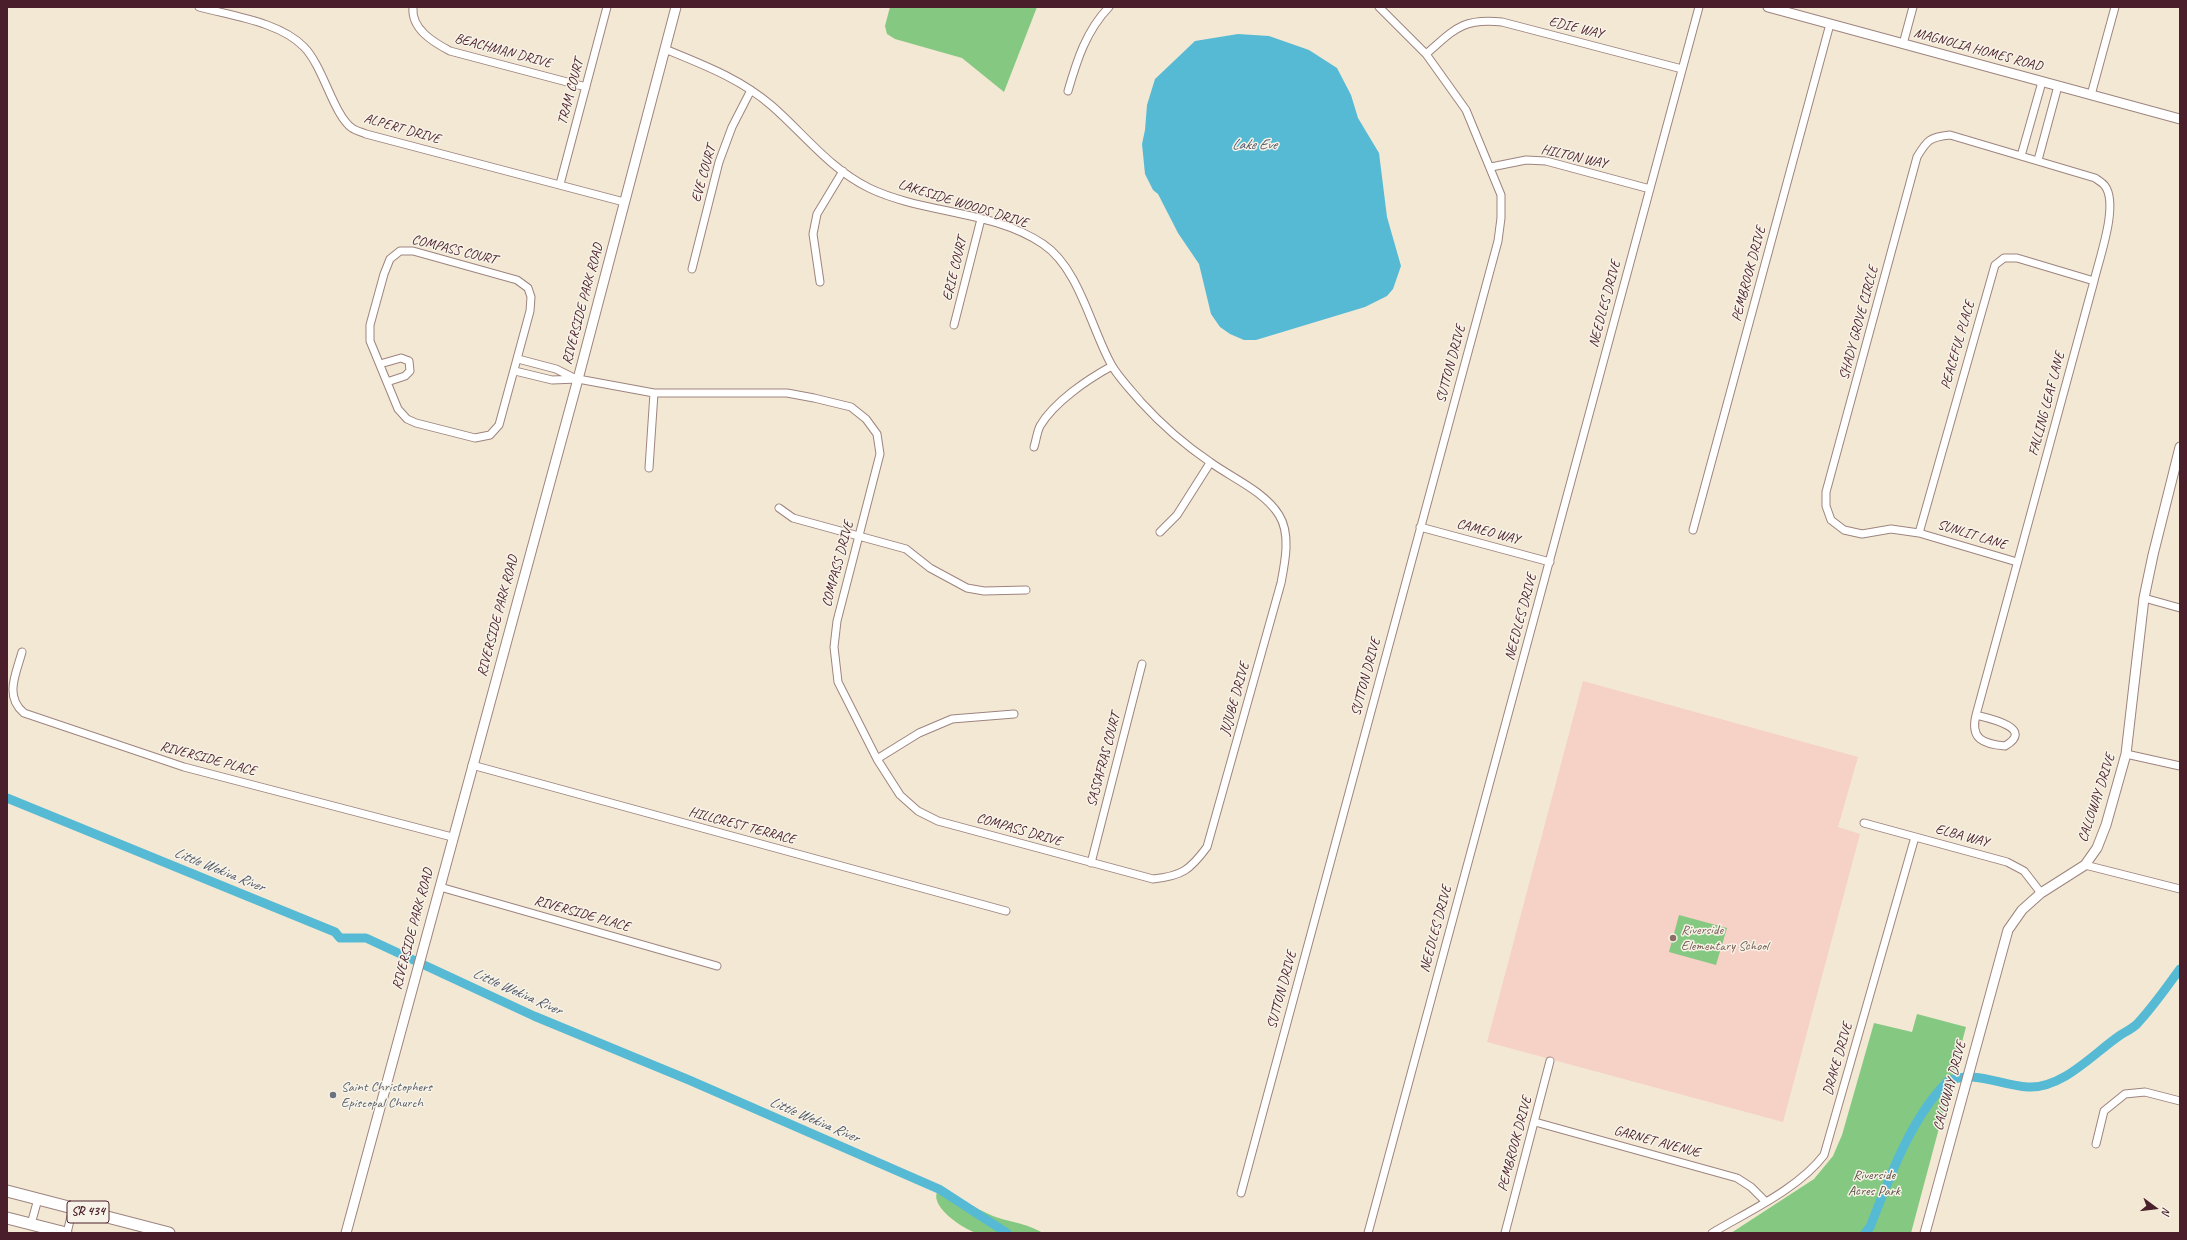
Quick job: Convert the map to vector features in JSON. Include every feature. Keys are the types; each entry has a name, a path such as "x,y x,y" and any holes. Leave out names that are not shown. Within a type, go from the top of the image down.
{"main road":[{"name":"SR 434","path":"7,1191 169,1233"},
{"name":"SR 434","path":"7,1218 66,1233"}],"street":[{"name":"ALPERT DRIVE","path":"199,7 270,26 291,35 304,47 317,63 341,115 351,128 366,134 624,202"},
{"name":"BEACHMAN DRIVE","path":"413,7 412,12 419,28 432,42 450,51 586,87"},
{"name":"TRAM COURT","path":"560,184 607,7"},
{"name":"RIVERSIDE PARK ROAD","path":"346,1233 440,887 452,837 578,379 676,7"},
{"path":"1068,91 1079,55 1087,36 1098,19 1109,7"},
{"name":"SUTTON DRIVE","path":"1241,1193 1498,241 1501,218 1501,195 1466,110 1426,54 1379,7"},
{"name":"NEEDLES DRIVE","path":"1368,1233 1699,7"},
{"name":"MAGNOLIA HOMES ROAD","path":"1768,7 2180,119"},
{"path":"1903,44 1913,7"},
{"path":"2091,95 2115,7"},
{"name":"EDIE WAY","path":"1426,54 1455,29 1465,23 1485,20 1502,22 1682,69"},
{"name":"PEMBROOK DRIVE","path":"1693,530 1830,24"},
{"name":"LAKESIDE WOODS DRIVE","path":"666,49 723,72 751,90 773,107 843,172 869,188 903,200 981,219 1022,232 1044,244 1060,260 1072,279 1112,366 1142,403 1182,441 1210,463"},
{"path":"2021,156 2042,82"},
{"path":"2038,160 2058,86"},
{"name":"EVE COURT","path":"692,269 719,162 732,127 751,90"},
{"name":"SHADY GROVE CIRCLE","path":"1919,533 1892,529 1862,534 1844,530 1830,520 1826,506 1826,492 1900,218 1917,157 1925,143 1936,136 1950,135 2021,156"},
{"name":"FALLING LEAF LANE","path":"1976,715 2007,723 2013,729 2014,736 2011,742 2005,746 1996,745 1977,737 1973,726 2094,281 2110,212 2109,196 2105,186 2095,178 2021,156"},
{"name":"HILTON WAY","path":"1491,168 1526,160 1546,161 1650,189"},
{"path":"820,282 813,234 817,214 843,172"},
{"name":"ERIE COURT","path":"954,325 981,219"},
{"name":"COMPASS COURT","path":"400,251 413,251 517,280 528,288 531,297 530,312 515,371 499,425 490,435 475,438 416,423 407,419 398,409 380,364 370,341 370,325 384,274 390,260 400,251"},
{"name":"PEACEFUL PLACE","path":"1919,533 1995,265 2004,258 2017,258 2094,281"},
{"path":"380,364 401,358 409,361 410,372 405,376 387,382"},
{"path":"518,359 556,369 578,379"},
{"path":"1034,447 1040,426 1070,392 1087,379 1112,366"},
{"path":"515,371 552,380 578,379"},
{"name":"COMPASS DRIVE","path":"578,379 654,392 787,393 851,407 866,419 877,434 880,454 837,621 834,647 838,682 877,759 900,795 918,811 931,817 1091,863"},
{"path":"649,468 654,392"},
{"name":"CALLOWAY DRIVE","path":"1925,1233 2008,930 2022,910 2041,893 2085,865 2097,848 2106,825 2126,754 2144,598 2152,555 2180,446"},
{"path":"1160,532 1177,515 1210,463"},
{"name":"JUJUBE DRIVE","path":"1091,863 1153,879 1173,877 1195,862 1207,846 1281,583 1286,557 1285,536 1280,516 1264,499 1210,463"},
{"path":"779,508 793,518 906,549 930,568 967,588 984,591 1026,590"},
{"name":"CAMEO WAY","path":"1420,527 1550,562"},
{"name":"SUNLIT LANE","path":"1919,533 2018,562"},
{"path":"2144,598 2180,608"},
{"name":"RIVERSIDE PLACE","path":"22,652 14,681 13,699 16,707 24,713 184,767 452,837"},
{"name":"SASSAFRAS COURT","path":"1091,863 1142,664"},
{"path":"877,759 919,733 952,720 1014,714"},
{"path":"2126,754 2180,766"},
{"name":"HILLCREST TERRACE","path":"472,765 1006,911"},
{"name":"ELBA WAY","path":"1864,823 2007,862 2024,871 2041,893"},
{"name":"DRAKE DRIVE","path":"1712,1233 1812,1170 1824,1155 1915,837"},
{"path":"2085,865 2180,889"},
{"name":"RIVERSIDE PLACE","path":"440,887 717,966"},
{"name":"PEMBROOK DRIVE","path":"1505,1233 1550,1061"},
{"path":"2096,1144 2104,1111 2125,1094 2145,1092 2180,1101"},
{"name":"GARNET AVENUE","path":"1535,1122 1737,1178 1751,1186 1765,1201"},
{"path":"31,1224 38,1199"},
{"path":"66,1233 73,1208"}],"shaded area":[{"name":"Riverside Elementary School","path":"1583,681 1858,757 1838,827 1860,834 1783,1122 1487,1042"}],"green space":[{"path":"890,7 1037,7 1004,92 962,58 895,39 887,34 885,26"},
{"path":"1679,915 1727,928 1716,965 1669,952"},
{"name":"Riverside Acres Park","path":"1917,1014 1966,1027 1911,1233 1731,1233 1814,1179 1833,1156 1842,1135 1874,1023 1912,1032"},
{"path":"939,1189 993,1216 1036,1229 1043,1233 996,1234 978,1233 969,1230 954,1221 941,1208 937,1201 936,1195"}],"water":[{"name":"Lake Eve","path":"1238,34 1269,36 1309,50 1337,68 1351,95 1358,118 1379,153 1387,217 1401,266 1393,289 1387,296 1365,307 1256,340 1244,340 1230,334 1220,327 1211,314 1199,264 1178,233 1158,194 1153,190 1145,174 1142,144 1147,105 1155,79 1195,41"}],"waterway":[{"name":"Little Wekiva River","path":"7,798 335,932 340,938 366,938 534,1016 689,1080 939,1189 1007,1233"},
{"name":"Little Wekiva River","path":"1865,1233 1870,1227 1893,1170 1912,1131 1922,1113 1948,1081 1968,1077 1988,1079 2028,1087 2041,1086 2053,1082 2076,1069 2119,1036 2135,1026 2143,1018 2180,969"}],"place":[{"name":"Riverside Elementary School","path":"1673,938"},
{"name":"Saint Christophers Episcopal Church","path":"333,1095"}]}
